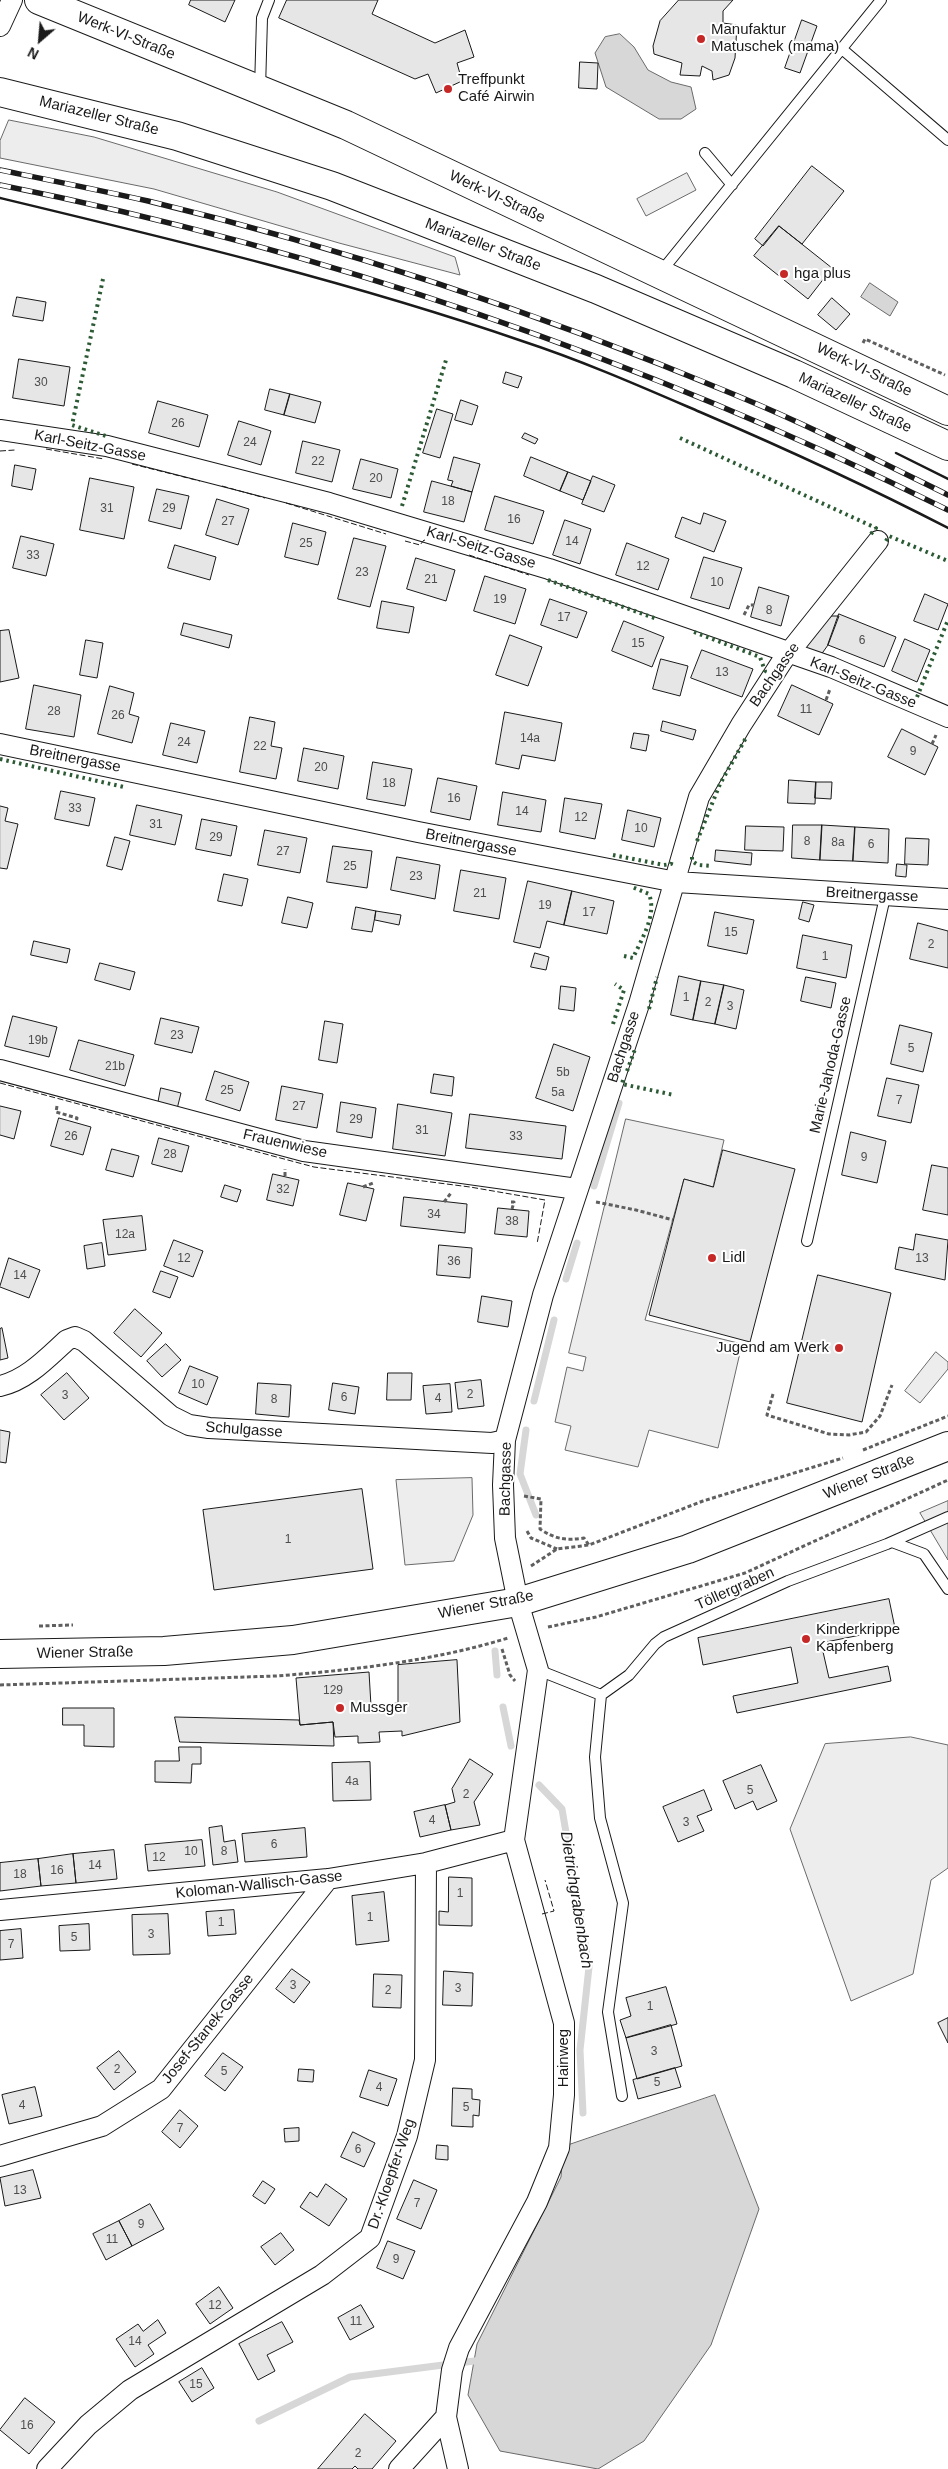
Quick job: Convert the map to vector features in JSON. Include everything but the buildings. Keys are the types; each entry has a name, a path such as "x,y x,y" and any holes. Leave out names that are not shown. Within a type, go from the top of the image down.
{"main road":[{"name":"Werk-VI-Straße","path":"39,0 346,125 948,411"},
{"name":"Mariazeller Straße","path":"10,94 177,136 332,186 596,289 794,374 948,446"},
{"name":"Wiener Straße","path":"0,1654 164,1651 293,1640 688,1549 948,1446"}],"street":[{"path":"0,26 12,0"},
{"name":"Karl-Seitz-Gasse","path":"0,430 107,446 329,502 549,569 789,654 831,667 948,717"},
{"name":"Bachgasse","path":"516,1590 506,1538 503,1485 505,1440 543,1295 639,1004 676,882 699,797 741,725 789,654 878,540"},
{"name":"Breitnergasse","path":"0,744 418,832 676,882 884,897 948,899"},
{"name":"Frauenwiese","path":"0,1070 304,1151 577,1189"},
{"name":"Schulgasse","path":"0,1386 16,1382 67,1340 75,1337 84,1341 171,1416 188,1425 209,1428 492,1444 505,1440"},
{"name":"Hainweg","path":"458,2469 446,2417 452,2370 459,2348 537,2202 559,2148 564,2095 564,2023 514,1840 538,1670 516,1590"},
{"name":"Koloman-Wallisch-Gasse","path":"0,1910 328,1879 426,1863 514,1840"},
{"name":"Dr.-Kloepfer-Weg","path":"47,2469 88,2425 130,2390 322,2275 370,2238 407,2136 425,2060 426,1863"},
{"name":"Josef-Stanek-Gasse","path":"0,2156 102,2126 161,2089 328,1879"},
{"path":"399,2469 446,2417"}],"lane":[{"path":"260,90 262,18 268,0"},
{"path":"659,274 881,0"},
{"path":"842,49 948,140"},
{"path":"705,154 732,185"},
{"name":"Marie-Jahoda-Gasse","path":"807,1241 884,897"},
{"name":"Töllergraben","path":"601,1695 628,1675 655,1644 664,1637 788,1581 892,1542 948,1517"},
{"path":"892,1542 924,1554 948,1589"},
{"path":"538,1670 601,1695 595,1757 600,1818 623,1903 608,2012 622,2096"}],"path":[{"path":"865,339 945,375"},
{"path":"773,1394 767,1415 830,1434 849,1435 866,1432 880,1416 892,1385"},
{"path":"857,1452 948,1416"},
{"path":"516,1590 557,1549 589,1544 703,1502 848,1456"},
{"path":"526,1497 541,1500 540,1529 552,1537 564,1540 584,1538 589,1544"},
{"path":"35,1626 80,1626"},
{"path":"502,1649 510,1675"}],"shaded area":[{"path":"620,34 634,47 648,70 671,82 691,87 696,109 681,119 659,119 606,87 595,53 605,37"},
{"path":"9,120 94,137 277,192 455,257 460,275 339,243 154,189 0,158 0,141"},
{"path":"687,173 696,190 646,216 637,199"},
{"path":"870,283 898,302 890,316 861,297"},
{"path":"626,1119 724,1140 713,1187 684,1179 645,1320 742,1344 718,1448 649,1430 638,1467 565,1450 571,1426 555,1422 567,1367 583,1371 586,1357 569,1353"},
{"path":"936,1352 948,1362 948,1369 920,1403 905,1391"},
{"path":"472,1478 473,1515 454,1561 405,1565 396,1480"},
{"path":"948,1501 948,1560 920,1513"},
{"path":"911,1737 948,1745 948,1868 931,1880 913,1974 851,2001 790,1829 825,1744"},
{"path":"715,2095 759,2209 711,2345 644,2441 598,2469 500,2451 468,2395 477,2344 561,2177 563,2147"}],"waterway":[{"name":"Dietrichgrabenbach","path":"594,1186 619,1103"},
{"name":"Dietrichgrabenbach","path":"566,1279 577,1243"},
{"name":"Dietrichgrabenbach","path":"534,1401 554,1320"},
{"name":"Dietrichgrabenbach","path":"526,1430 520,1474 536,1515"},
{"name":"Dietrichgrabenbach","path":"495,1651 497,1675"},
{"name":"Dietrichgrabenbach","path":"503,1707 511,1746"},
{"name":"Dietrichgrabenbach","path":"539,1785 562,1809 589,1967 580,2050 583,2113"},
{"name":"Dietrichgrabenbach","path":"259,2421 350,2377 482,2360"}],"railway":[{"path":"0,170 148,201 297,240 371,262 518,311 662,365 760,406 948,495"},
{"path":"0,185 123,212 245,243 365,278 484,316 602,359 719,406 834,456 948,510"}],"hedge":[{"path":"103,279 72,425 109,437"},
{"path":"402,506 446,360"},
{"path":"680,438 876,528 870,535"},
{"path":"886,541 889,536 948,561"},
{"path":"548,580 657,619"},
{"path":"917,697 948,620"},
{"path":"694,632 760,657 765,671 763,674"},
{"path":"697,841 720,784 747,736"},
{"path":"0,759 124,787"},
{"path":"613,855 664,865 671,864 672,860"},
{"path":"692,857 692,861 698,865 712,866"},
{"path":"624,956 633,958 644,934 651,910 649,894 632,887"},
{"path":"649,1009 657,977"},
{"path":"613,1024 624,990 615,984"},
{"path":"627,1071 635,1049"},
{"path":"623,1080 622,1084 674,1095"}],"fence":[{"path":"46,449 104,459"},
{"path":"0,451 15,450"},
{"path":"132,464 200,481"},
{"path":"222,486 265,498"},
{"path":"286,503 386,534"},
{"path":"405,541 420,545 424,540 427,541"},
{"path":"469,555 529,575"},
{"path":"0,1083 314,1167 470,1187 545,1200 537,1244"},
{"path":"542,1914 554,1911 545,1880"}],"wall":[{"path":"0,198 197,246 328,281 458,320 545,349 634,384 763,439 856,482 948,528"},
{"path":"896,453 948,479"}],"place":[{"name":"Manufaktur Matuschek (mama)","path":"701,39"},
{"name":"Treffpunkt Café Airwin","path":"448,89"},
{"name":"hga plus","path":"784,274"},
{"name":"Lidl","path":"712,1258"},
{"name":"Jugend am Werk","path":"839,1348"},
{"name":"Kinderkrippe Kapfenberg","path":"806,1639"},
{"name":"Mussger","path":"340,1708"}]}
